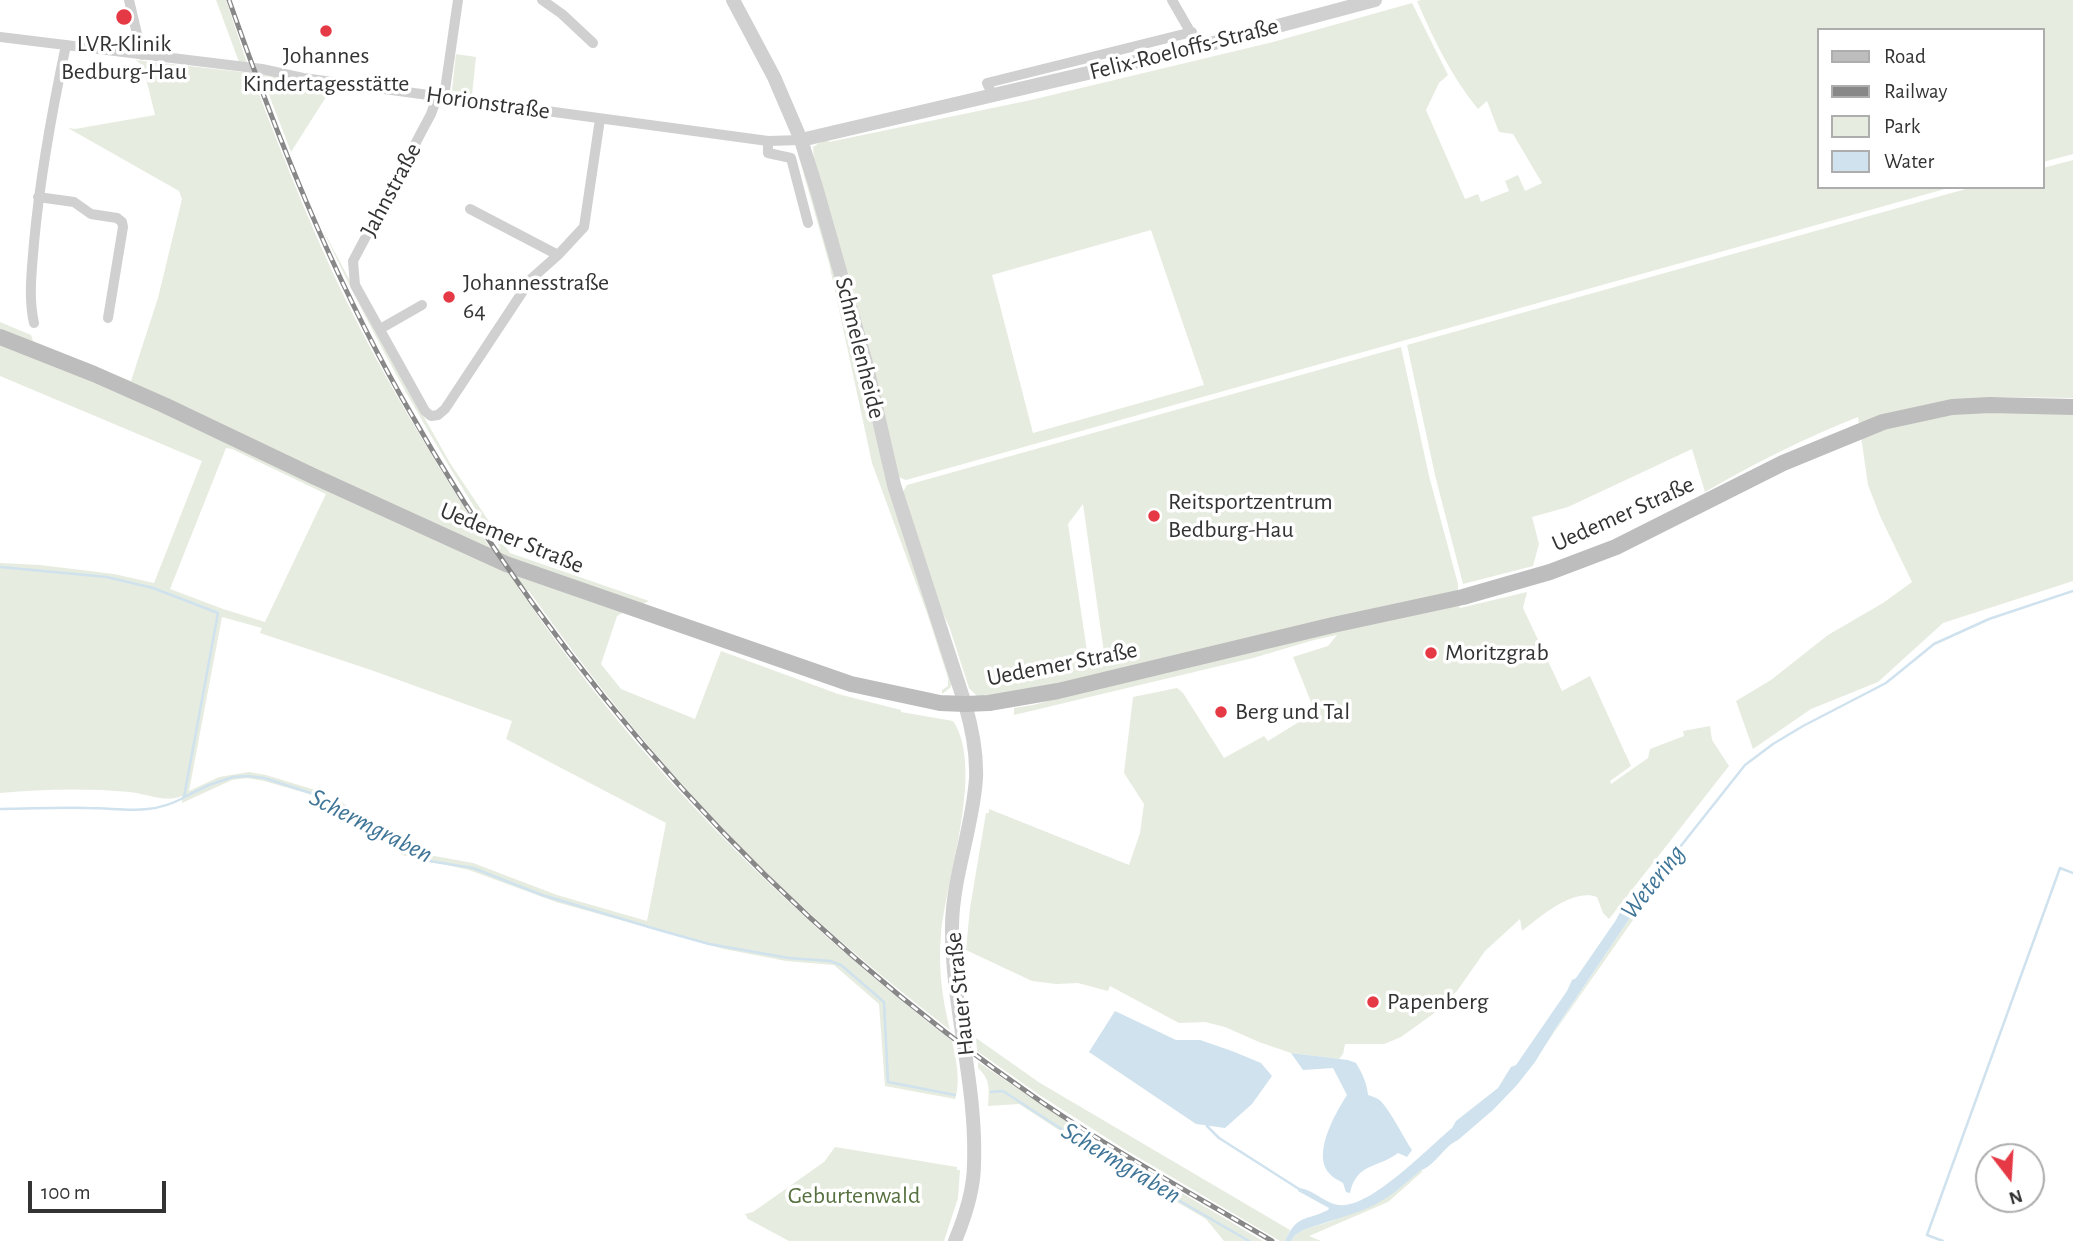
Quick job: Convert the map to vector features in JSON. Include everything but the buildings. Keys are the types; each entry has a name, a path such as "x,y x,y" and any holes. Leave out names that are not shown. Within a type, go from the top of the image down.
{"main road":[{"name":"Uedemer Straße","path":"0,337 164,405 506,564 851,684 940,703 965,704 989,704 1058,691 1463,597 1550,572 1616,547 1783,463 1883,422 1952,407 2073,407"}],"street":[{"path":"130,0 142,55"},
{"name":"Jahnstraße","path":"380,329 355,285 353,261 440,97 458,0"},
{"path":"542,0 562,14 593,43"},
{"name":"Schmelenheide","path":"733,0 774,76 801,139 817,187 866,363 894,485 965,704"},
{"path":"1172,0 1199,47"},
{"name":"Felix-Roeloffs-Straße","path":"801,139 1199,47 1354,3 1376,0"},
{"name":"Felix-Roeloffs-Straße","path":"993,96 987,83 1192,32"},
{"name":"Horionstraße","path":"0,37 262,69 303,78 768,141 801,139"},
{"path":"34,323 31,289 38,197 66,45"},
{"path":"422,305 380,329 425,411 431,416 438,415 445,409 531,279 584,227 600,119"},
{"path":"768,141 768,153 791,159 808,223"},
{"path":"38,197 74,202 91,214 117,218 122,222 108,318"},
{"path":"470,209 558,255"},
{"name":"Hauer Straße","path":"955,1241 969,1200 975,1166 968,1069 953,979 952,956 955,894 976,777 973,737 965,704"}],"green space":[{"path":"216,0 226,0 247,63 239,62"},
{"path":"2073,0 2073,154 2045,161 2045,28 1818,28 1818,189 1945,189 906,480 896,476 814,160 813,147 827,138 829,142 1031,100 1273,42 1412,3 1448,75 1439,83 1426,110 1465,199 1478,194 1481,202 1509,191 1505,181 1518,175 1525,191 1542,183 1513,134 1499,132 1487,101 1478,109 1459,84 1417,1","holes":["1151,230 1204,385 1033,433 992,275"]},
{"path":"456,54 476,57 472,95 452,90"},
{"path":"136,60 251,73 304,207 348,304 378,363 489,546 501,549 406,392 362,311 322,228 450,463 510,553 649,601 639,606 506,559 0,329 0,322 31,335 33,341 131,381 158,298 182,199 179,191 68,128 155,115 143,66"},
{"path":"261,74 333,86 291,152"},
{"path":"798,154 802,156 952,683 942,694 942,690 948,686 948,678 872,463 829,263"},
{"path":"2073,160 2073,398 2004,397 1957,401 1859,424 1858,417 1780,452 1705,492 1692,449 1568,507 1532,517 1539,544 1533,566 1463,584 1435,475 1407,345 1966,189 2045,189 2045,167"},
{"path":"0,343 120,391 628,610 617,616 601,664 621,689 695,719 721,651 838,694 901,712 953,721 962,741 965,795 940,946 941,982 950,1030 839,940 735,841 627,720 529,591 519,589 613,715 718,832 831,940 952,1041 958,1077 955,1099 885,1086 879,1004 834,965 786,961 724,949 556,902 469,870 402,855 380,836 313,795 247,778 232,780 182,803 182,796 163,798 114,791 0,793 0,563 114,574 154,583 202,461 0,376","holes":["226,448 326,494 265,622 170,589","222,617 262,628 260,633 512,721 506,739 666,823 647,921 557,895 473,863 429,855 411,847 341,802 315,790 266,775 249,772 219,777 189,791"]},
{"path":"1401,347 1429,476 1458,590 1454,594 1013,696 979,698 969,688 949,626 934,596 901,495 907,485","holes":["1083,504 1105,660 1089,665 1068,524"]},
{"path":"2073,410 2073,581 1943,623 1878,682 1811,709 1753,749 1736,701 1771,680 1828,635 1883,603 1912,582 1868,485 1861,436 1894,425 1961,412"},
{"path":"1527,592 1523,608 1562,691 1590,676 1631,766 1610,781 1611,784 1648,758 1650,749 1684,736 1683,731 1710,726 1712,740 1729,766 1609,919 1603,913 1597,897 1588,895 1557,905 1522,931 1520,919 1485,951 1457,991 1433,1014 1401,1037 1384,1044 1345,1044 1339,1059 1291,1053 1205,1022 1179,1023 1110,986 1108,991 1078,983 1032,981 966,950 970,908 986,813 989,813 989,809 1129,865 1140,833 1144,804 1124,773 1133,697 1177,688 1183,693 1224,758 1264,736 1268,741 1315,712 1293,657 1328,646 1337,635 1253,658 1014,715 1014,708 1149,673 1457,603 1460,608"},
{"path":"1638,906 1640,910 1539,1054"},
{"path":"976,1038 1040,1083 1290,1230 1285,1241 1280,1241 1124,1149 1038,1094 977,1051"},
{"path":"978,1062 1114,1153 1263,1241 1224,1241 1206,1219 1108,1162 1019,1104 988,1106 988,1086 978,1068"},
{"name":"Geburtenwald","path":"835,1147 957,1167 957,1170 960,1170 958,1198 944,1241 789,1241 748,1219 745,1214 753,1212 824,1162"},
{"path":"1423,1171 1388,1202 1309,1236 1321,1241 1291,1241 1303,1230 1332,1221 1394,1193"}],"water":[{"path":"1633,897 1638,906 1535,1062 1493,1110 1394,1193 1361,1211 1303,1230 1291,1241 1285,1241 1298,1222 1329,1208 1298,1191 1299,1188 1339,1205 1357,1202 1371,1195 1401,1173 1452,1128 1456,1121 1498,1088 1622,908"},
{"path":"1115,1011 1176,1040 1200,1040 1261,1063 1272,1076 1252,1104 1225,1128 1196,1124 1089,1052"},
{"path":"1291,1053 1356,1063 1367,1086 1368,1095 1382,1102 1412,1150 1407,1157 1398,1153 1369,1167 1358,1176 1350,1193 1346,1192 1343,1183 1326,1169 1323,1151 1328,1131 1347,1095 1333,1068 1303,1070"}],"waterway":[{"name":"Schermgraben","path":"0,567 107,577 153,588 218,613 184,797 233,777 264,778 323,797 368,823 398,846 429,861 473,868 542,895 709,944 789,958 830,961 841,965 884,1002 888,1082 955,1095"},
{"name":"Wetering","path":"1634,905 1745,765 1773,744 1886,683 1934,644 1989,619 2073,591"},
{"path":"0,809 148,809 171,804 183,798"},
{"path":"1943,1241 1927,1235 2060,868 2073,873"},
{"name":"Schermgraben","path":"991,1092 1003,1091 1109,1160 1249,1241"},
{"path":"1207,1126 1219,1138 1299,1189"}],"railway":[{"path":"229,0 307,203 376,350 464,502 531,602 604,697 682,788 765,874 852,956 945,1032 1071,1121 1272,1241"}],"place":[{"name":"LVR-Klinik Bedburg-Hau","path":"124,17"},
{"name":"Johannes Kindertagesstätte","path":"326,31"},
{"name":"Johannesstraße 64","path":"449,297"},
{"name":"Reitsportzentrum Bedburg-Hau","path":"1154,516"},
{"name":"Moritzgrab","path":"1431,653"},
{"name":"Berg und Tal","path":"1221,712"},
{"name":"Papenberg","path":"1373,1002"}]}
